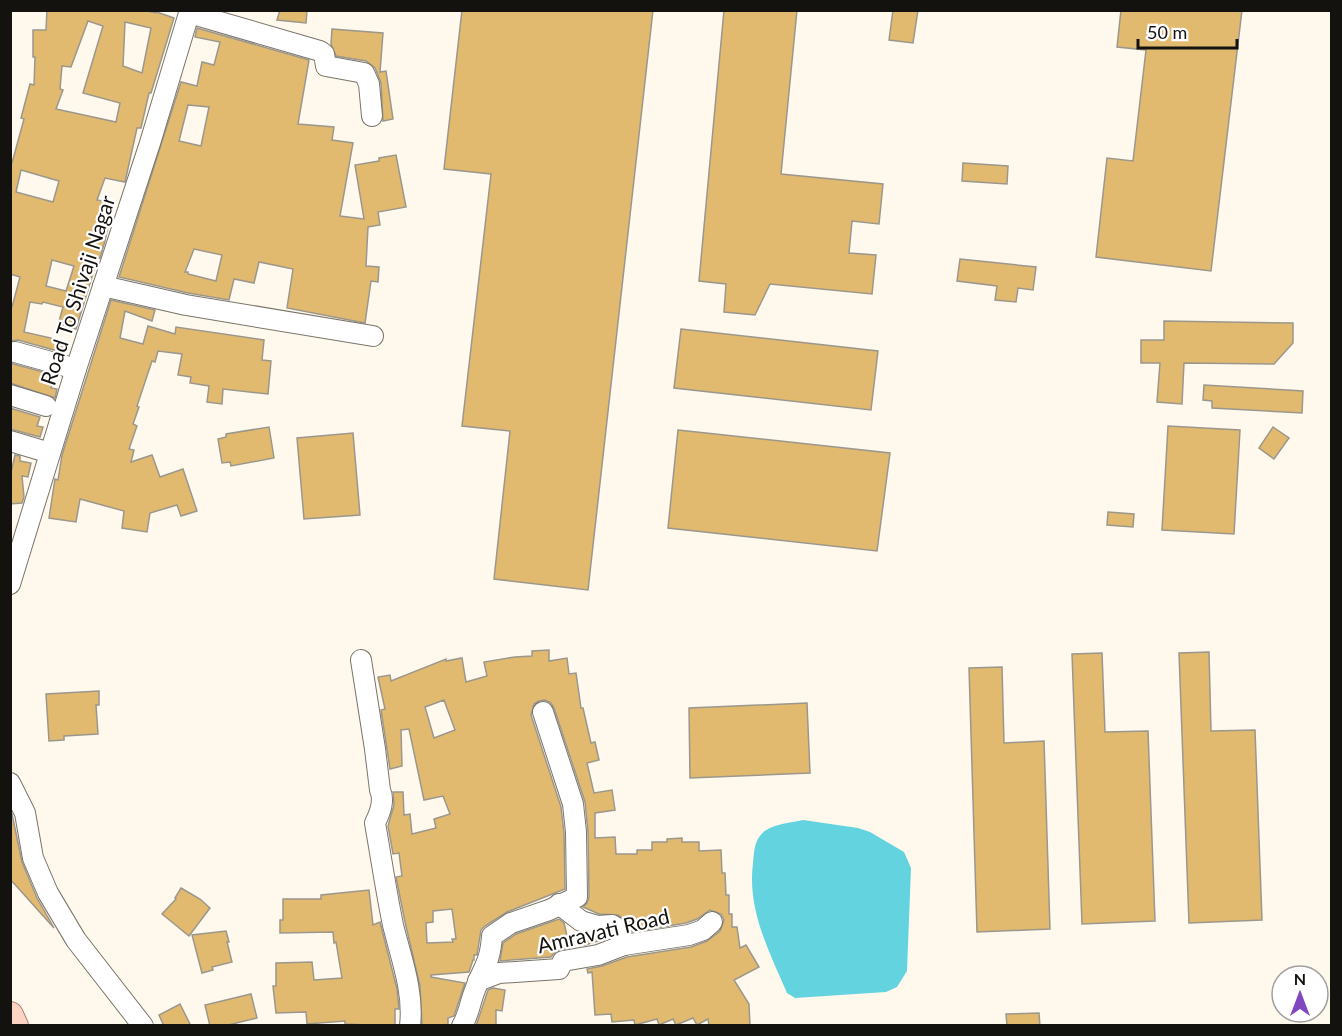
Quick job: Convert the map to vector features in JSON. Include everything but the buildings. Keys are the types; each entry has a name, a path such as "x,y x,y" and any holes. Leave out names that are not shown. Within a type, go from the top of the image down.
{"main road":[{"path":"10,1015 15,1026"}],"street":[{"path":"190,12 320,51 324,54 326,66 364,73 369,84 372,116"},
{"name":"Road To Shivaji Nagar","path":"10,584 190,12"},
{"path":"103,285 186,305 373,336"},
{"path":"15,352 76,369"},
{"path":"10,395 46,406"},
{"path":"10,441 50,453"},
{"path":"361,660 382,795 380,812 375,823 388,898 409,986 410,1026"},
{"path":"462,1026 467,1018 478,981 491,954 492,936 511,923 549,910 559,903 577,897 573,804 543,712"},
{"path":"10,783 26,813 33,858 48,893 76,940 143,1026"},
{"path":"559,903 581,921 598,926 612,925 617,928 624,945"},
{"name":"Amravati Road","path":"478,981 499,973 559,969 563,961 598,955 624,945 688,935 703,930 712,922"}],"water":[{"path":"803,820 858,828 870,832 904,852 911,868 907,971 897,987 886,992 795,998 787,993 756,914 752,880 753,863 757,842 764,832 780,825"}]}
